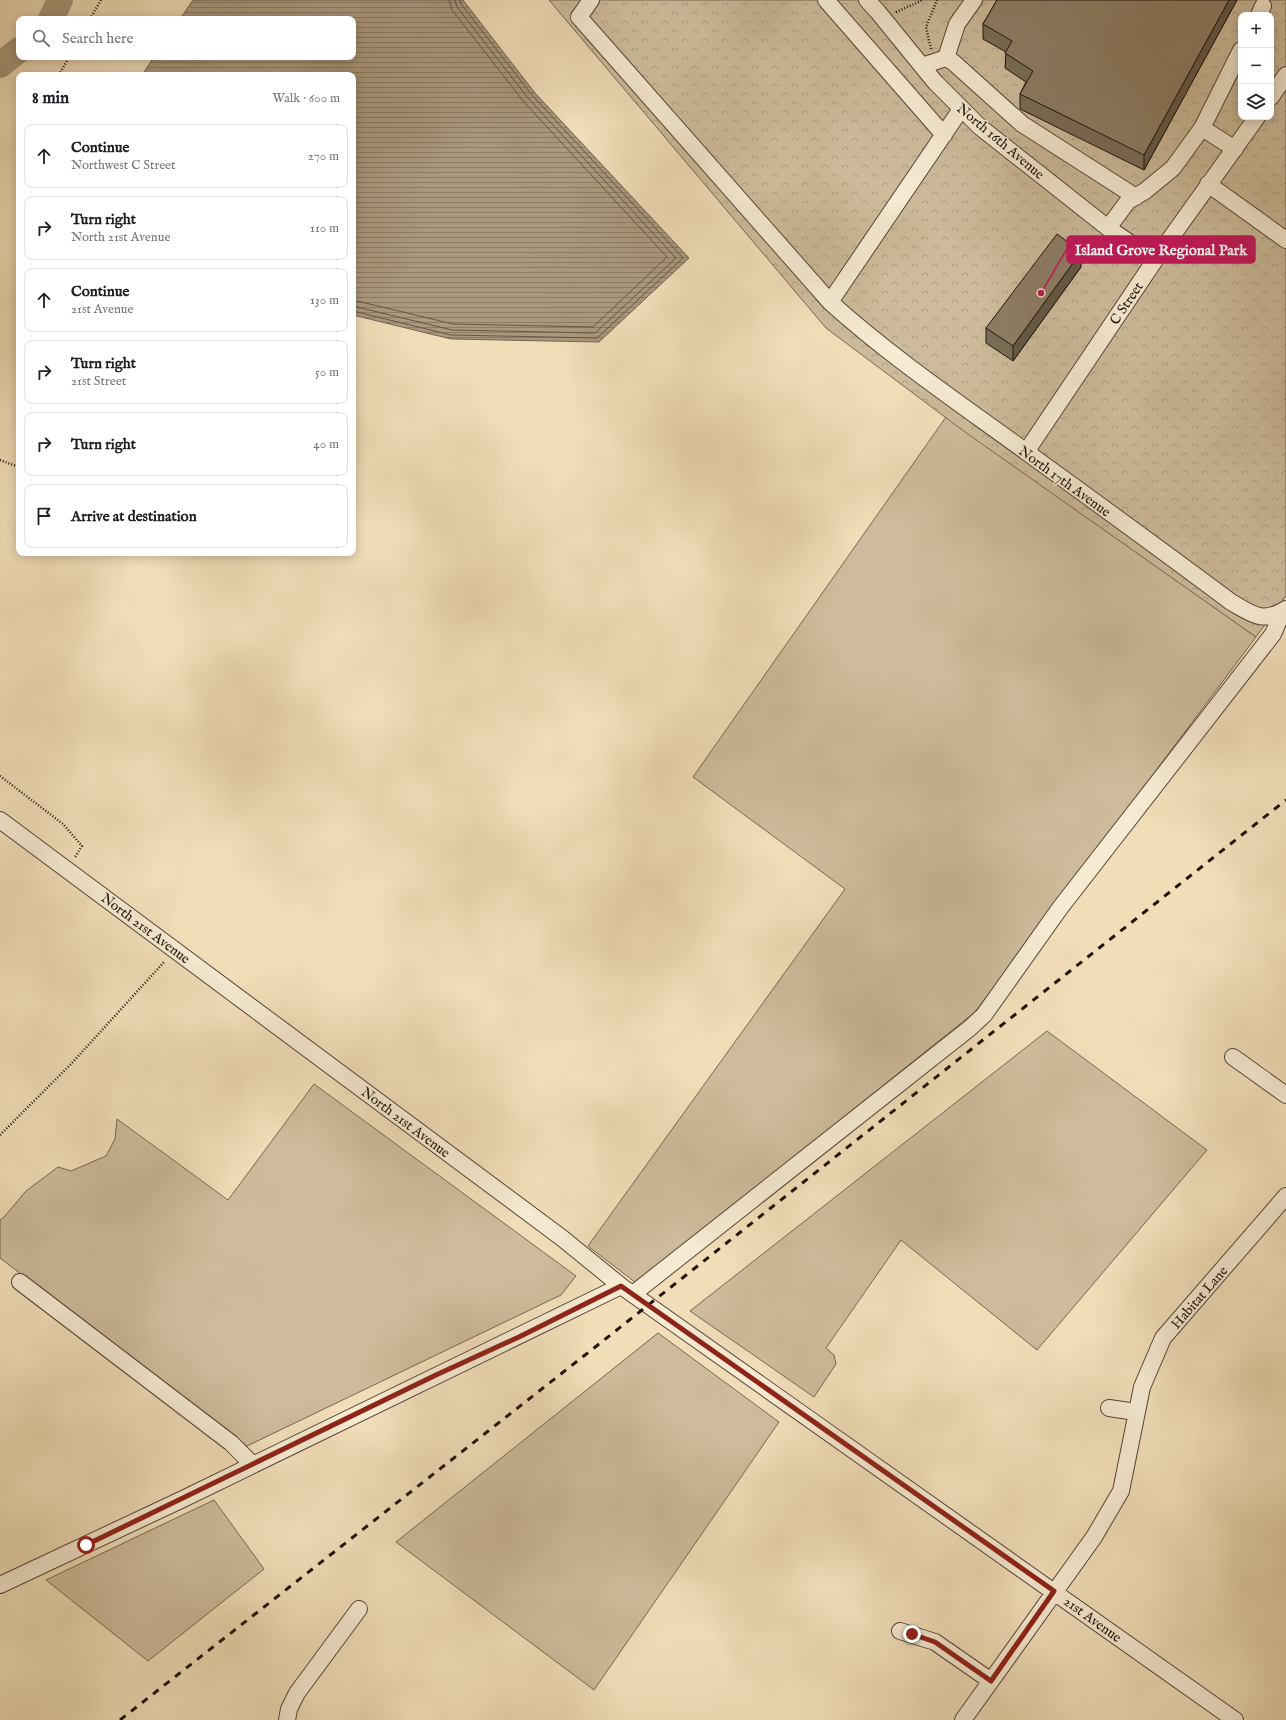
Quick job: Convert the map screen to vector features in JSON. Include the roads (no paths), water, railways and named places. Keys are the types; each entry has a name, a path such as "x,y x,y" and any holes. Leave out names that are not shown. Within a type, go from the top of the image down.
{"street":[{"name":"North 17th Avenue","path":"591,0 579,17 830,302 880,345 1231,602 1255,616 1266,617 1284,610"},
{"path":"826,0 944,135"},
{"name":"North 16th Avenue","path":"867,0 935,82 980,127 1108,228 1155,260"},
{"path":"922,66 939,54 957,24 974,0"},
{"path":"939,54 963,70 1022,124 1136,197"},
{"path":"1108,228 1128,201 1145,191 1173,168 1202,128 1238,56"},
{"path":"1274,93 1286,75"},
{"path":"830,302 961,109"},
{"name":"C Street","path":"1026,452 1155,260 1255,120"},
{"path":"1202,128 1235,148"},
{"path":"1208,184 1286,240"},
{"path":"0,1585 627,1290 964,1033 984,1016 1060,908 1273,634 1284,610"},
{"name":"North 21st Avenue","path":"0,820 562,1238 627,1290 814,1421"},
{"path":"1233,1057 1286,1095"},
{"name":"Habitat Lane","path":"963,1720 1094,1537 1121,1491 1142,1387 1163,1338 1286,1196"},
{"path":"20,1282 230,1442 253,1465"},
{"path":"1109,1408 1136,1412"},
{"name":"21st Avenue","path":"814,1421 1054,1591 1226,1717"},
{"path":"288,1720 289,1709 297,1693 359,1609"},
{"path":"900,1630 935,1642 991,1681"}],"water":[{"path":"193,0 463,0 535,93 689,258 599,342 451,339 356,316 356,72 144,72 152,60 356,60 356,16 182,16"}],"waterway":[{"path":"52,16 60,0"},
{"path":"0,65 16,52"}],"railway":[{"path":"120,1720 594,1348 1286,800"}],"place":[{"name":"Island Grove Regional Park","path":"1041,293"}]}
